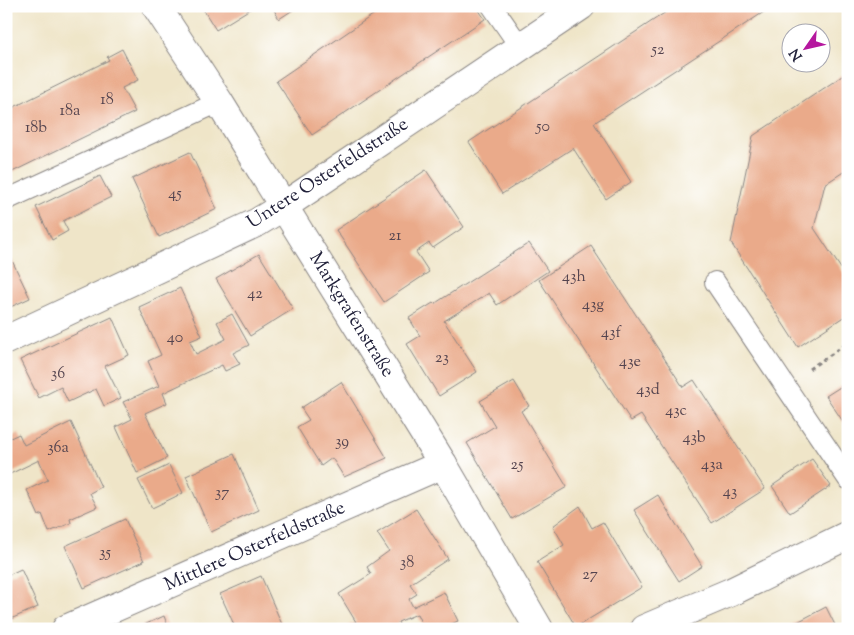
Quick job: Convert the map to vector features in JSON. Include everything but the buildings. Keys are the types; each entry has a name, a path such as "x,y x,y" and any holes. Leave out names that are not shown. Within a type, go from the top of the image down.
{"street":[{"name":"Markgrafenstraße","path":"156,6 219,102 443,464 539,629"},
{"name":"Untere Osterfeldstraße","path":"6,340 258,222 581,6"},
{"name":"Mittlere Osterfeldstraße","path":"66,629 443,464"},
{"path":"644,629 731,592 848,535"}],"lane":[{"path":"492,6 520,48"},
{"path":"6,200 219,102"},
{"path":"715,282 848,479"}],"path":[{"path":"804,372 848,343"}]}
